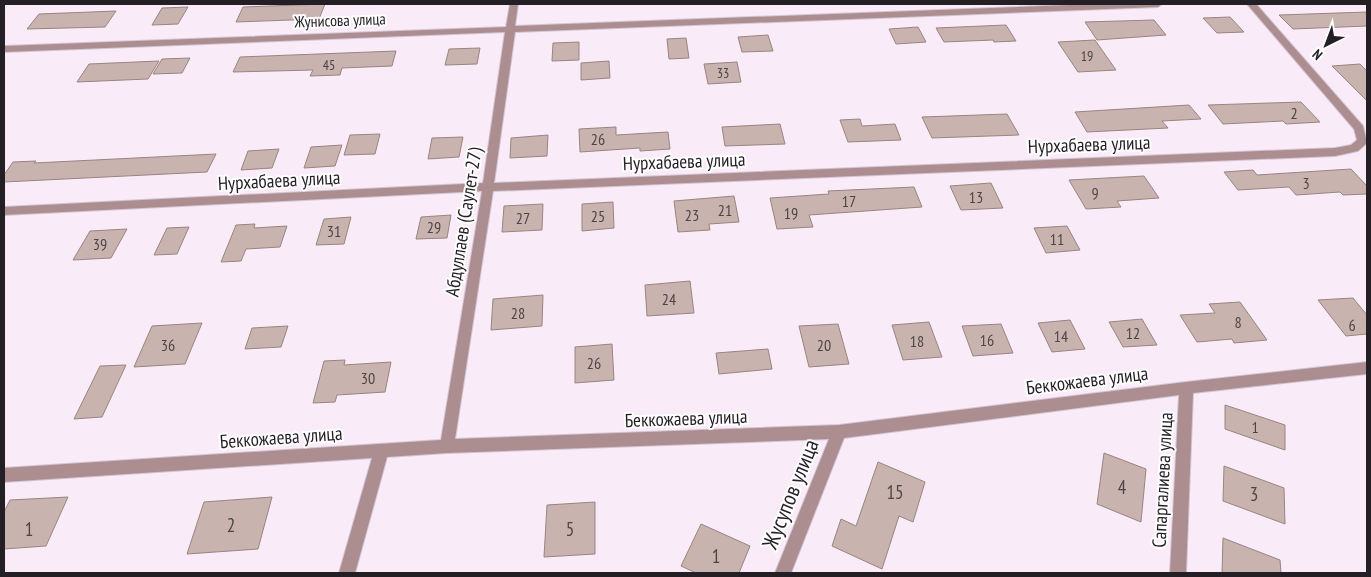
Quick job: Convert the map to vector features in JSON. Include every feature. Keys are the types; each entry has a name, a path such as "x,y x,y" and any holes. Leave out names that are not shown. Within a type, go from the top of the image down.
{"street":[{"name":"Абдуллаев (Саулет-27)","path":"447,446 488,187 514,4"},
{"name":"Жунисова улица","path":"4,49 1158,4"},
{"name":"Нурхабаева улица","path":"4,211 488,187 1335,152 1354,148 1363,141 1359,128 1251,4"},
{"name":"Беккожаева улица","path":"5,477 447,446 839,432 1186,388 1367,368"},
{"name":"Сапаргалиева улица","path":"1178,573 1186,388"},
{"name":"Жусупов улица","path":"783,573 839,432"},
{"path":"347,573 381,451"}],"building":[{"path":"325,4 319,19 236,22 243,7"},
{"path":"188,7 178,24 152,25 162,8"},
{"path":"116,11 105,27 27,29 39,14"},
{"path":"1367,12 1367,26 1293,29 1279,15"},
{"path":"1230,17 1244,32 1217,33 1203,18"},
{"path":"1154,20 1166,35 1097,40 1085,22"},
{"path":"1006,25 1016,41 944,42 936,28"},
{"path":"918,27 926,42 896,44 889,29"},
{"path":"768,35 773,51 742,52 738,37"},
{"path":"686,38 689,58 669,59 667,39"},
{"path":"1095,40 1116,70 1078,72 1058,42"},
{"path":"579,42 579,60 552,61 553,43"},
{"path":"480,48 477,64 445,65 449,49"},
{"path":"396,51 392,66 342,68 340,75 310,76 313,70 233,72 240,57"},
{"path":"190,58 182,73 153,74 162,59"},
{"path":"159,61 148,79 77,82 89,64"},
{"path":"609,61 610,78 581,80 581,63"},
{"path":"737,62 741,82 708,84 704,64"},
{"path":"1360,64 1367,71 1367,101 1332,66"},
{"path":"1301,102 1320,122 1286,124 1283,121 1223,124 1208,105"},
{"path":"1189,105 1201,119 1162,121 1168,128 1087,132 1075,112"},
{"path":"1007,114 1019,135 932,138 922,117"},
{"path":"860,119 862,126 895,124 901,140 848,142 840,120"},
{"path":"780,124 785,144 725,146 722,127"},
{"path":"616,127 616,135 668,132 670,149 640,151 640,148 580,152 579,129"},
{"path":"380,134 375,154 344,155 350,135"},
{"path":"548,135 547,156 510,158 511,138"},
{"path":"463,137 459,157 428,159 432,138"},
{"path":"342,145 335,166 304,168 311,147"},
{"path":"279,149 272,168 241,170 248,151"},
{"path":"216,154 207,172 4,182 4,175 13,162 36,161 34,163"},
{"path":"1351,169 1367,186 1367,194 1343,195 1340,192 1296,195 1289,187 1238,190 1224,172 1253,170 1257,175"},
{"path":"1144,176 1159,198 1117,201 1121,207 1086,209 1069,180"},
{"path":"991,183 1003,208 961,210 950,186"},
{"path":"914,187 922,207 809,215 813,227 777,229 770,198 829,194 828,191"},
{"path":"734,196 739,222 709,224 710,230 678,232 674,201"},
{"path":"613,202 614,228 582,231 582,204"},
{"path":"543,204 542,230 502,232 504,206"},
{"path":"451,215 447,238 416,239 421,217"},
{"path":"351,217 344,244 316,245 324,219"},
{"path":"255,224 254,228 287,226 280,247 246,249 241,261 221,262 236,225"},
{"path":"1067,226 1080,250 1046,253 1034,228"},
{"path":"189,227 177,254 154,255 167,228"},
{"path":"127,229 111,258 73,260 90,231"},
{"path":"690,281 694,313 647,316 645,285"},
{"path":"543,295 542,326 491,330 493,299"},
{"path":"1353,298 1367,315 1367,334 1346,336 1318,300"},
{"path":"1240,302 1267,340 1234,343 1232,339 1197,342 1180,315 1215,313 1209,304"},
{"path":"1142,319 1157,345 1123,347 1109,322"},
{"path":"1070,320 1085,349 1052,352 1038,323"},
{"path":"929,322 942,357 903,360 892,325"},
{"path":"202,323 185,364 134,367 152,326"},
{"path":"838,324 849,364 809,367 799,326"},
{"path":"1001,324 1013,353 973,356 962,326"},
{"path":"288,326 281,347 245,349 252,328"},
{"path":"612,344 614,380 575,383 575,347"},
{"path":"768,349 772,369 719,374 716,353"},
{"path":"345,360 344,365 391,362 385,392 337,395 335,402 313,403 324,361"},
{"path":"126,365 102,417 74,419 100,366"},
{"path":"1225,405 1285,425 1285,450 1225,429"},
{"path":"1104,453 1146,469 1141,522 1097,504"},
{"path":"878,462 925,482 913,522 899,516 882,569 832,546 841,519 856,526"},
{"path":"1224,466 1284,488 1285,524 1223,501"},
{"path":"68,497 46,546 4,549 4,512 10,500"},
{"path":"272,497 258,549 187,554 204,502"},
{"path":"595,502 595,554 544,557 547,505"},
{"path":"701,524 750,546 739,573 696,573 681,566"},
{"path":"1223,538 1280,560 1281,573 1222,573"}]}
